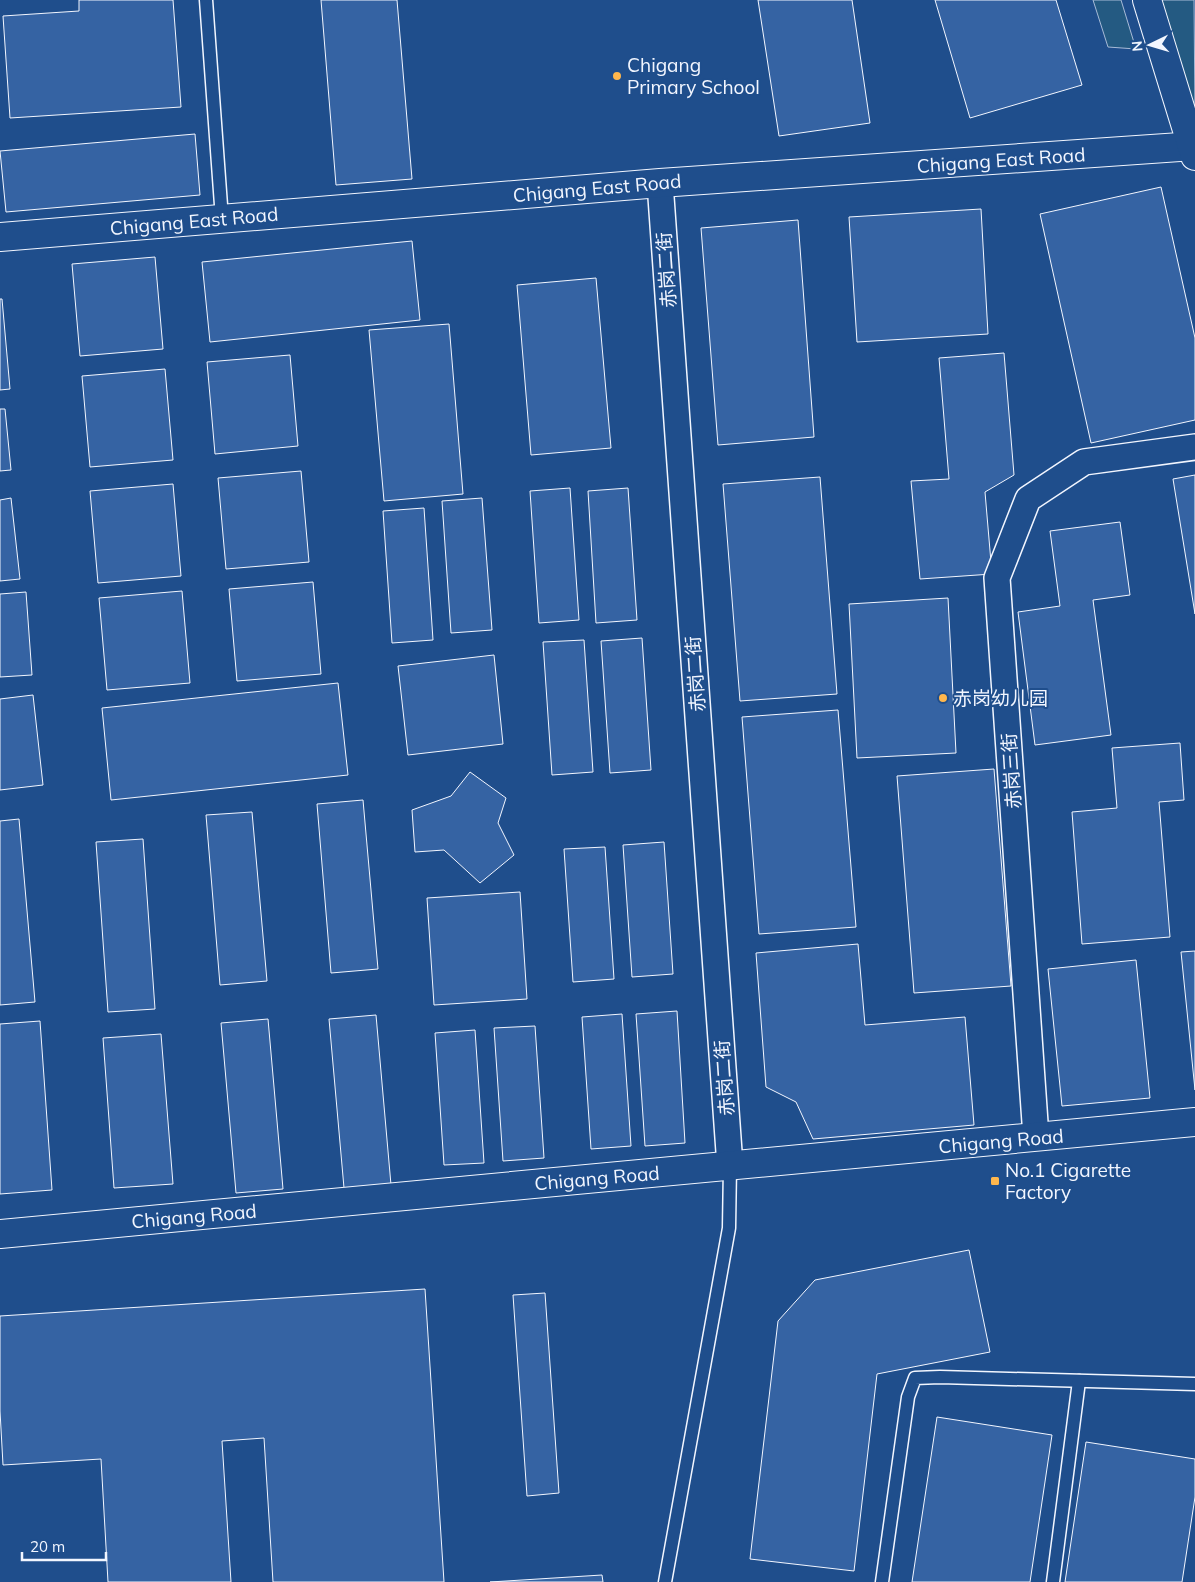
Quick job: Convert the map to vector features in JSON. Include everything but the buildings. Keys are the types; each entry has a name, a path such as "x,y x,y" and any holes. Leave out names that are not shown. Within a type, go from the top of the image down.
{"main road":[{"path":"1146,0 1194,150"},
{"name":"Chigang East Road","path":"0,237 660,183 1194,150"},
{"name":"Chigang Road","path":"0,1234 1195,1122"}],"street":[{"name":"赤岗二街","path":"660,183 730,1166"},
{"name":"赤岗三街","path":"1036,1137 997,578 1028,498 1084,462 1195,447"}],"lane":[{"path":"206,0 222,219"},
{"path":"665,1582 729,1228 730,1166"},
{"path":"882,1582 908,1397 916,1378 940,1377 1195,1384"},
{"path":"1053,1582 1080,1381"}],"shaded area":[{"path":"1093,0 1121,0 1136,49 1108,47"},
{"path":"1156,0 1194,0 1195,117"}],"place":[{"name":"Chigang Primary School","path":"617,76"},
{"name":"赤岗幼儿园","path":"943,698"},
{"name":"No.1 Cigarette Factory","path":"995,1181"}]}
